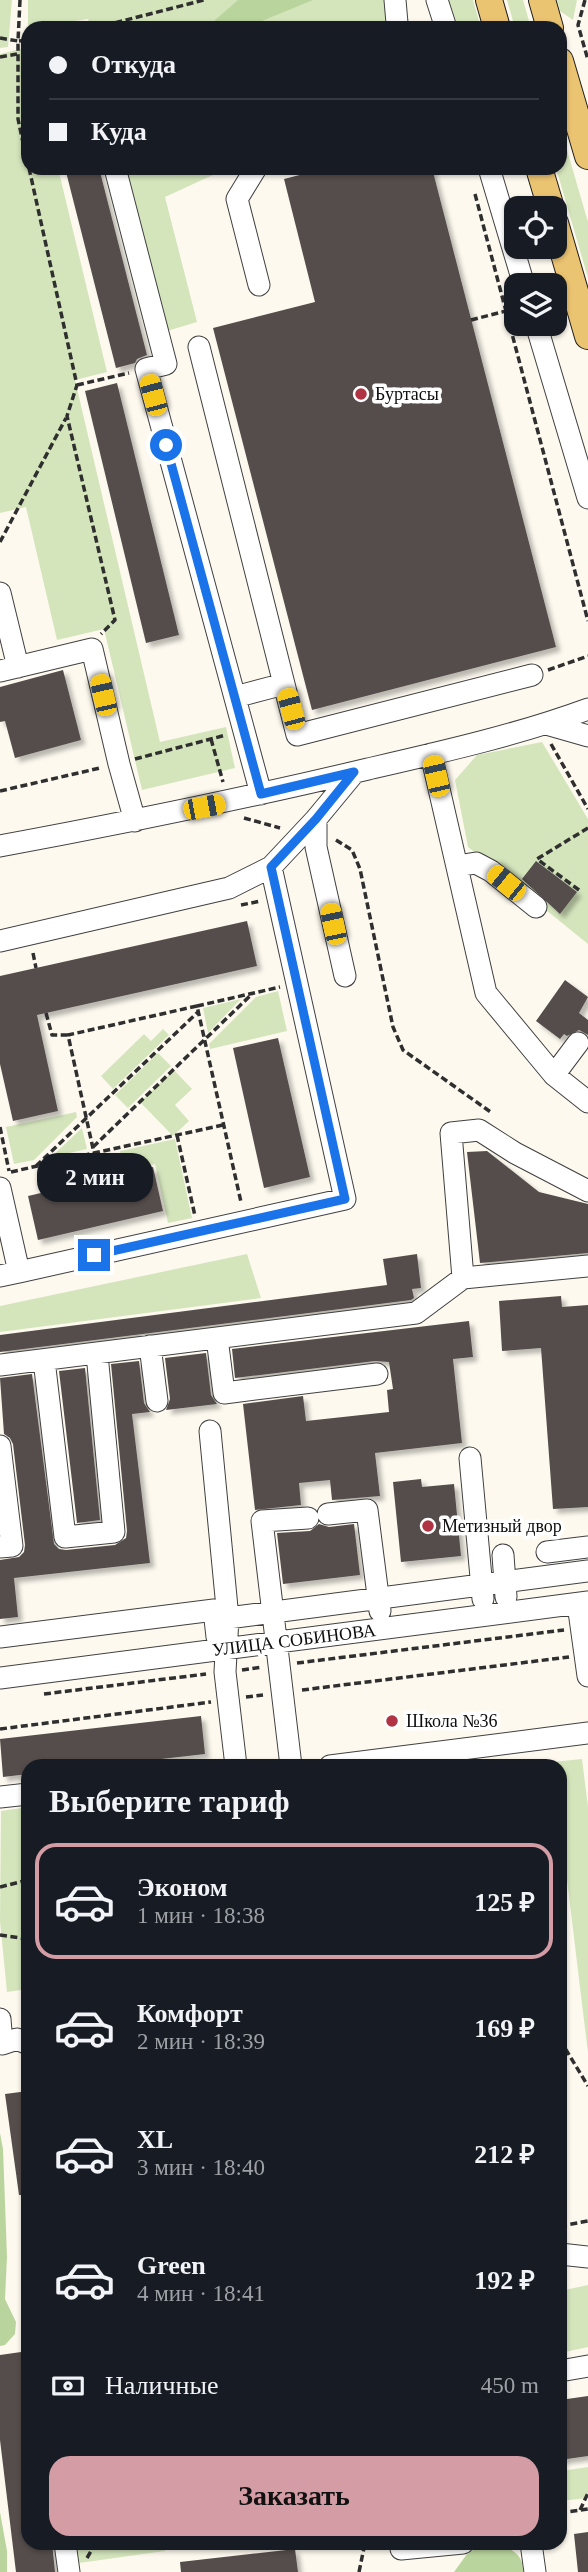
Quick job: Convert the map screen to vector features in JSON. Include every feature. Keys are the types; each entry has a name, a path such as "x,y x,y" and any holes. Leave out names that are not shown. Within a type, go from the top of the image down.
{"main road":[{"path":"489,0 495,21"},
{"path":"542,0 548,21"},
{"path":"567,85 588,156"},
{"path":"541,175 547,196"},
{"path":"566,259 588,336"}],"street":[{"path":"395,0 397,21"},
{"path":"438,0 444,21"},
{"path":"117,175 166,364 146,369 261,794"},
{"path":"252,175 237,199 259,285"},
{"path":"491,175 520,273"},
{"path":"540,336 588,498"},
{"path":"199,347 297,735 532,675"},
{"path":"0,593 9,669 92,649 118,764 135,821"},
{"path":"235,697 284,684"},
{"path":"548,733 588,709"},
{"path":"0,846 135,821 431,754 548,733 588,736"},
{"path":"431,754 486,993 554,1075 588,1102"},
{"path":"0,941 229,888 271,867 312,830 354,772"},
{"path":"312,830 345,976"},
{"path":"457,866 476,863 491,871 536,907"},
{"path":"5,1178 9,1274 345,1199 271,867"},
{"path":"554,1075 578,1043"},
{"path":"463,1278 451,1133 480,1130 515,1153 588,1191"},
{"path":"0,1365 416,1313 463,1278 588,1266"},
{"path":"217,1338 224,1392 377,1374"},
{"path":"150,1346 157,1401"},
{"path":"44,1360 65,1537 114,1532 97,1354"},
{"path":"210,1431 228,1618 222,1649"},
{"path":"0,1447 12,1546 0,1547"},
{"path":"470,1458 485,1615"},
{"path":"290,1759 262,1521 367,1510 382,1629"},
{"path":"547,1552 588,1548"},
{"path":"503,1555 509,1612"},
{"path":"228,1618 588,1571"},
{"path":"583,1603 588,1676"},
{"name":"УЛИЦА СОБИНОВА","path":"0,1678 583,1603"},
{"path":"0,1637 214,1610 222,1649 235,1759"},
{"path":"444,1759 477,1757 588,1733"},
{"path":"0,1797 21,1795"},
{"path":"0,2019 1,2044 17,2039 21,2041"},
{"path":"567,2255 588,2257"},
{"path":"567,2370 588,2366"},
{"path":"68,2550 77,2568"},
{"path":"532,2550 535,2572"}],"path":[{"path":"20,0 17,54 18,119 21,133"},
{"path":"122,21 204,0"},
{"path":"585,0 578,25 588,60"},
{"path":"0,38 21,41"},
{"path":"0,57 17,54"},
{"path":"0,542 67,416 77,385 30,175"},
{"path":"475,194 504,303"},
{"path":"471,320 504,312"},
{"path":"513,336 588,621"},
{"path":"77,385 146,369"},
{"path":"67,416 115,620 104,629 92,649"},
{"path":"532,675 588,656"},
{"path":"548,733 588,809"},
{"path":"211,739 223,784"},
{"path":"242,817 312,830 352,850 360,869 393,1027 403,1050 501,1120"},
{"path":"579,890 537,859 588,828"},
{"path":"46,1013 52,1035 68,1035 283,987 280,975"},
{"path":"93,1147 253,993"},
{"path":"197,1006 245,1222"},
{"path":"36,1166 198,1012"},
{"path":"68,1035 94,1153"},
{"path":"0,1127 5,1178 36,1166 223,1125"},
{"path":"177,1135 196,1221"},
{"path":"0,1887 21,1882"},
{"path":"0,1935 21,1938"},
{"path":"567,2052 588,2086"},
{"path":"567,2225 588,2221"},
{"path":"579,2510 588,2493"},
{"path":"567,2512 588,2509"},
{"path":"77,2568 91,2550"},
{"path":"359,2572 364,2550"}],"green space":[{"path":"0,0 12,0 8,47 0,48"},
{"path":"28,0 388,0 387,21 28,21"},
{"path":"238,0 313,0 262,21 214,21"},
{"path":"449,0 473,0 479,21 456,21"},
{"path":"507,0 523,0 529,21 513,21"},
{"path":"557,0 577,0 573,20 560,11"},
{"path":"21,49 21,175 60,175 107,372 75,380 160,742 226,727 235,768 142,790 104,629 57,640 26,507 0,513 0,54"},
{"path":"567,150 588,222 588,278 567,206 567,196 564,196 558,175 567,175"},
{"path":"121,175 213,175 165,197 197,322 167,331"},
{"path":"542,742 588,819 588,944 468,847 455,780 477,755"},
{"path":"278,991 287,1031 210,1049 209,1044 256,997"},
{"path":"241,999 208,1033 203,1008"},
{"path":"163,1029 169,1035 113,1089 101,1076 144,1034 151,1041"},
{"path":"158,1053 171,1066 128,1108 115,1095"},
{"path":"174,1070 192,1089 175,1105 189,1121 173,1136 140,1102"},
{"path":"76,1112 77,1117 34,1160 14,1164 6,1127"},
{"path":"82,1128 87,1149 51,1157"},
{"path":"175,1139 192,1218 168,1223 155,1164 124,1171 120,1151"},
{"path":"247,1254 261,1298 0,1332 0,1306"},
{"path":"582,1759 588,1807 588,2053 567,1880 567,1761"},
{"path":"21,1808 21,1990 7,1992 0,1921 1,1811"},
{"path":"0,2133 7,2257 5,2299 16,2322 15,2334 5,2345 0,2346"},
{"path":"588,2285 588,2347 567,2352 567,2290"},
{"path":"588,2467 588,2498 567,2500 567,2470"},
{"path":"0,2512 7,2551 7,2572 0,2572"},
{"path":"77,2550 165,2550 165,2551 79,2563"},
{"path":"473,2550 511,2550 520,2558 523,2572 454,2572"}],"building":[{"path":"67,175 101,175 147,355 137,359 135,363 116,368"},
{"name":"Буртасы","path":"300,175 434,175 556,647 312,710 213,328 315,302 284,179"},
{"path":"117,383 179,635 146,643 85,391"},
{"path":"63,670 81,740 15,758 5,721 0,722 0,687"},
{"path":"536,861 577,892 560,914 522,879"},
{"path":"247,921 257,966 37,1015 58,1111 13,1121 0,1064 0,976"},
{"path":"565,980 588,997 579,1013 588,1020 588,1035 579,1030 567,1036 564,1034 560,1039 536,1021"},
{"path":"278,1038 310,1177 264,1188 233,1048"},
{"path":"487,1151 539,1192 588,1204 588,1253 480,1263 467,1152"},
{"path":"153,1167 163,1211 38,1240 28,1196"},
{"path":"417,1254 421,1288 412,1289 414,1298 411,1300 0,1352 0,1335 387,1285 383,1259"},
{"path":"561,1296 562,1307 588,1305 588,1507 553,1509 541,1348 502,1351 499,1301"},
{"path":"469,1321 473,1357 453,1359 462,1443 375,1453 380,1496 332,1500 330,1480 299,1483 301,1505 255,1510 243,1404 303,1396 306,1421 389,1412 387,1390 393,1389 389,1362 375,1361 235,1378 232,1349"},
{"path":"206,1353 211,1395 217,1404 166,1410 170,1399 165,1358"},
{"path":"139,1361 144,1403 150,1412 132,1414 150,1563 14,1578 18,1617 0,1619 0,1560 19,1557 24,1552 25,1545 13,1444 4,1434 0,1378 32,1374 54,1544 59,1549 66,1550 115,1545 126,1538 127,1531 111,1364"},
{"path":"85,1368 100,1520 77,1523 59,1371"},
{"name":"Метизный двор","path":"421,1479 422,1487 454,1484 461,1556 401,1562 393,1482"},
{"path":"319,1524 329,1527 354,1524 360,1575 283,1584 277,1533 310,1531"},
{"path":"201,1716 205,1754 161,1759 21,1759 21,1775 3,1777 0,1739"},
{"path":"21,2092 21,2195 19,2195 5,2094"},
{"path":"21,2352 21,2550 53,2550 55,2572 16,2572 0,2440 0,2355"},
{"path":"588,2396 588,2456 567,2459 567,2399"},
{"path":"588,2532 588,2572 578,2572 574,2534"},
{"path":"295,2550 298,2572 181,2572 180,2562"}],"place":[{"name":"Буртасы","path":"361,394"},
{"name":"Метизный двор","path":"428,1526"},
{"name":"Школа №36","path":"392,1721"}],"route":[{"path":"94,1255 345,1199 271,867 316,819 354,772 261,794 166,445"}]}
